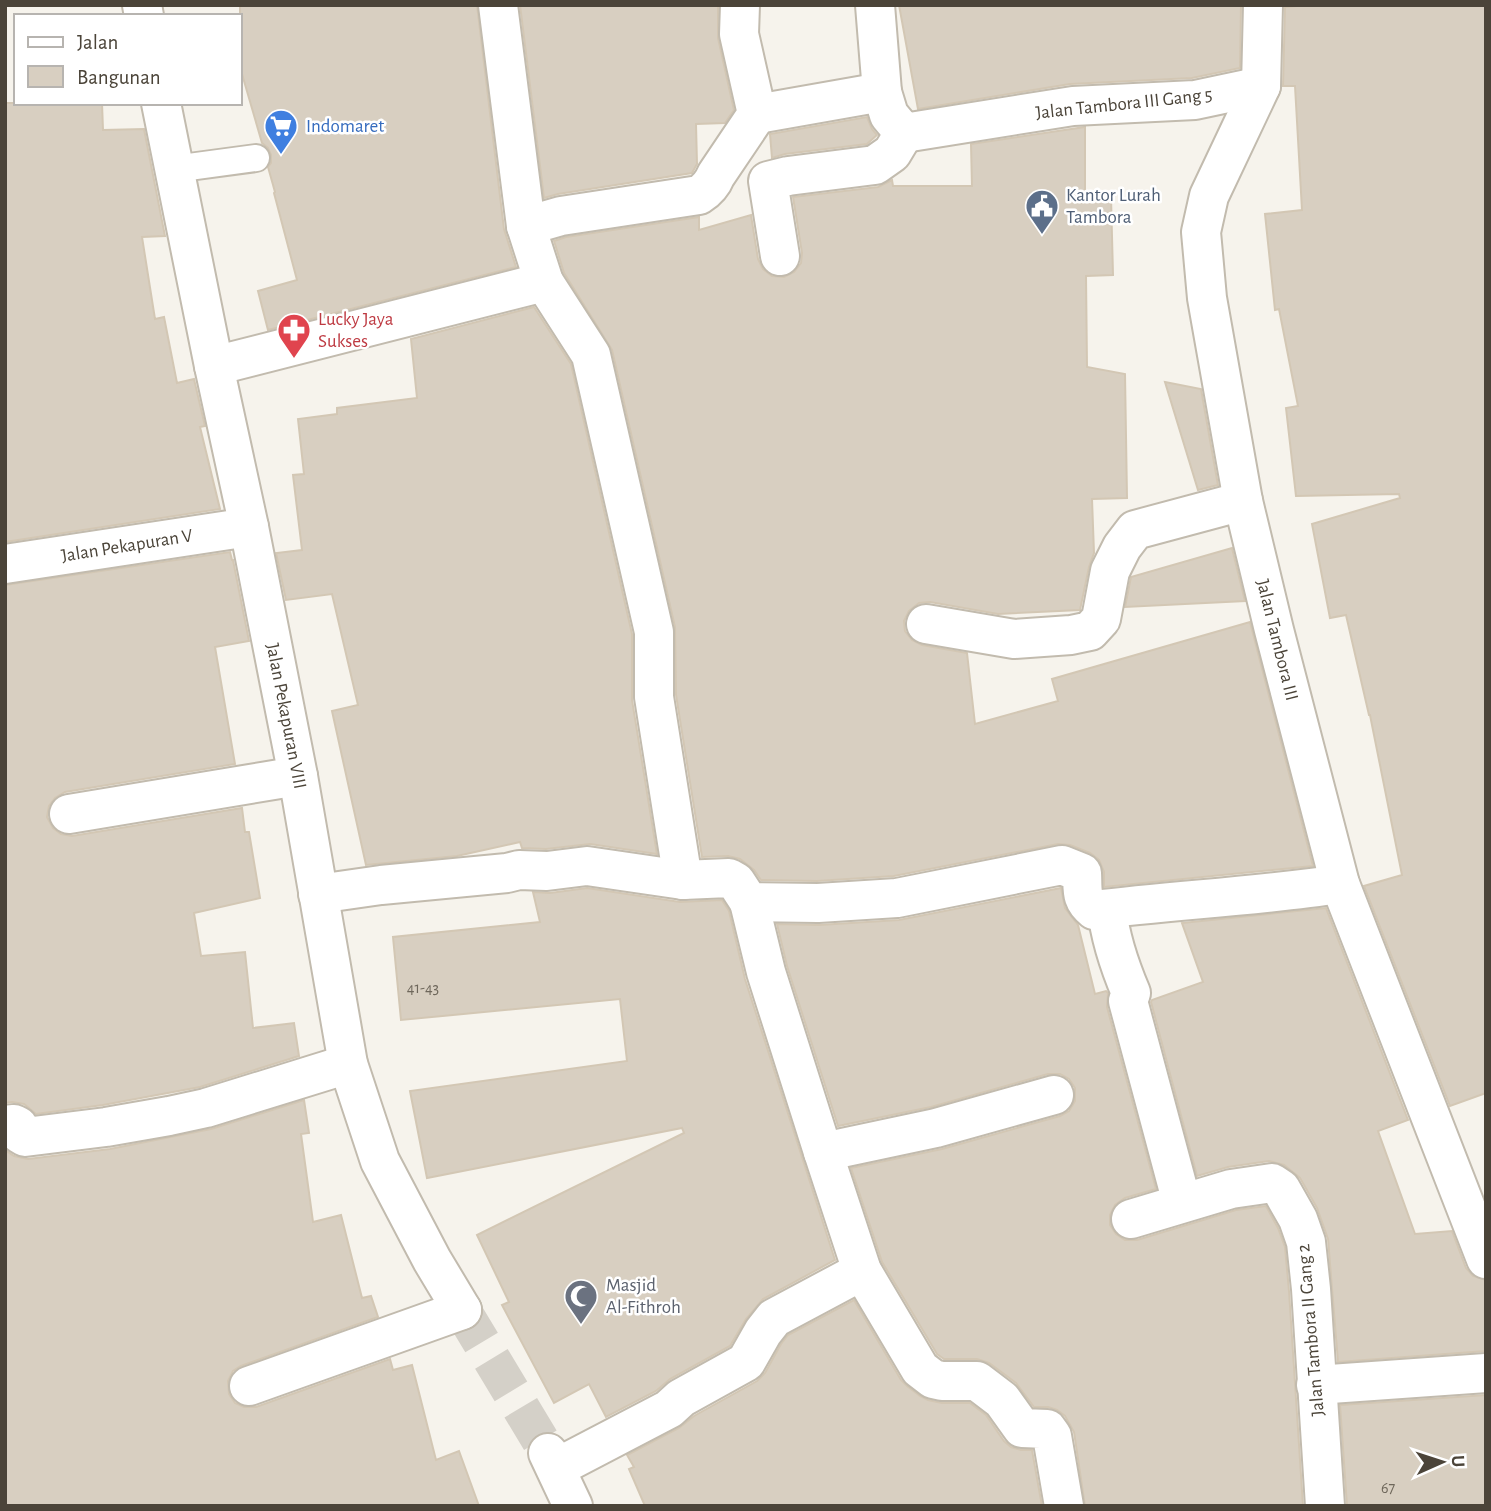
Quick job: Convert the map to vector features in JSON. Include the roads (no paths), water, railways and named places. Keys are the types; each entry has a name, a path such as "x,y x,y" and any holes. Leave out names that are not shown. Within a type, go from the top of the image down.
{"street":[{"path":"498,5 526,226 544,282 591,355 654,632 654,697 683,880"},
{"path":"740,5 739,34 757,114"},
{"path":"780,256 768,181 875,165 892,153 904,133 889,115 882,92 875,5"},
{"name":"Jalan Tambora III","path":"1263,5 1261,86 1209,195 1201,232 1208,298 1243,500 1273,630 1340,884 1486,1259"},
{"name":"Jalan Tambora III Gang 5","path":"904,133 1073,106 1195,100 1261,86"},
{"path":"526,226 561,216 699,195 713,183 757,114 882,92"},
{"name":"Jalan Pekapuran VIII","path":"161,105 298,776 348,1063 380,1161 432,1260 462,1310 249,1386"},
{"path":"214,366 544,282"},
{"path":"926,624 1014,639 1090,631 1101,619 1110,571 1122,547 1135,530 1243,500"},
{"name":"Jalan Pekapuran V","path":"5,564 249,527"},
{"path":"69,814 298,776"},
{"path":"318,894 519,870 587,866 683,880 729,878 736,882 749,902 766,972 862,1271 920,1369 933,1379 942,1381 977,1381 1002,1400 1022,1427 1047,1429 1052,1436 1064,1506"},
{"path":"749,902 818,903 897,898 1062,866 1082,873 1084,898 1094,910 1278,893 1340,884"},
{"path":"1107,909 1131,993 1128,1001 1182,1203"},
{"path":"5,1125 18,1126 20,1134 25,1136 106,1127 206,1108 348,1063"},
{"path":"822,1152 936,1128 1054,1095"},
{"name":"Jalan Tambora II Gang 2","path":"1131,1219 1231,1189 1272,1183 1281,1189 1298,1219 1306,1242 1325,1506"},
{"path":"573,1506 552,1461 669,1409 681,1398 746,1363 774,1318 862,1271"},
{"path":"1316,1385 1486,1373"}],"lane":[{"path":"174,169 256,158"}],"tunnel":[{"path":"462,1310 548,1453"}],"place":[{"name":"Indomaret","path":"281,156"},
{"name":"Kantor Lurah Tambora","path":"1042,236"},
{"name":"Lucky Jaya Sukses","path":"294,360"},
{"name":"Masjid Al-Fithroh","path":"581,1326"}]}
